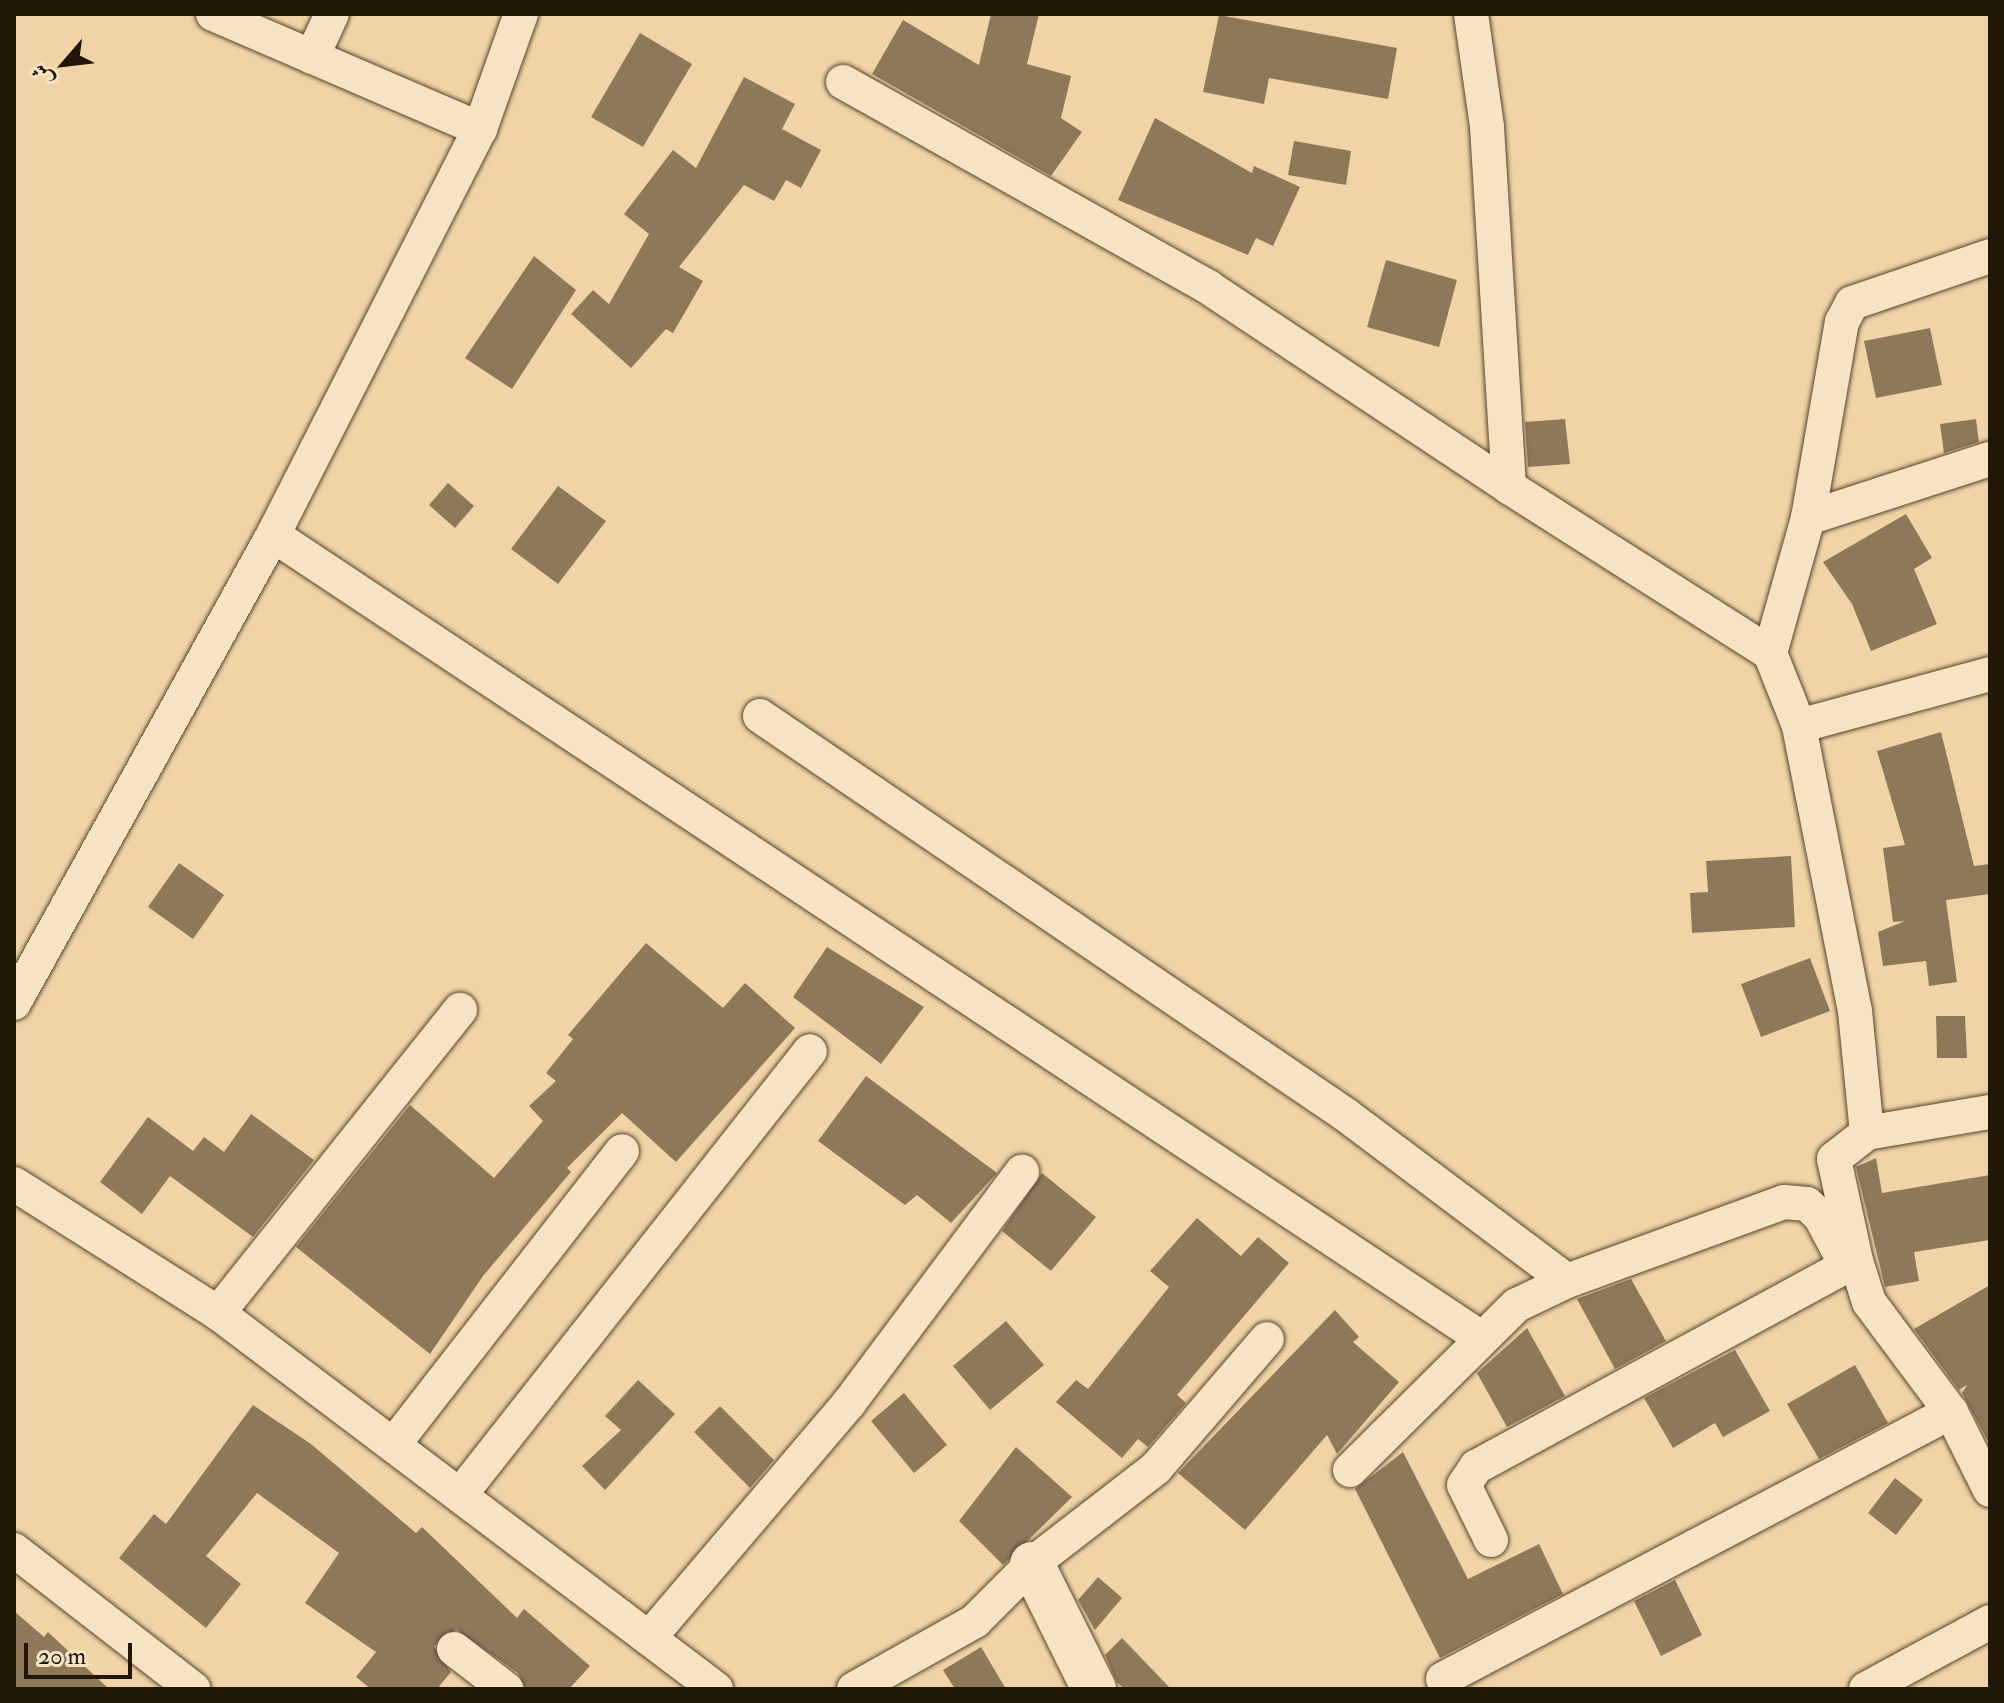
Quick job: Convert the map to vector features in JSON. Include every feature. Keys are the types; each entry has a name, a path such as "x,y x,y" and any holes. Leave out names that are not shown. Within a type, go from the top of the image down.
{"street":[{"path":"213,14 480,129"},
{"path":"312,57 332,14"},
{"path":"1471,14 1487,127 1509,487"},
{"path":"14,1003 273,535 480,129 524,16"},
{"path":"843,82 1208,287 1509,487 1770,653 1799,726 1855,1011 1867,1133"},
{"path":"1770,653 1808,518 1842,322 1852,303 1990,256"},
{"path":"1808,518 1990,459"},
{"path":"273,535 1481,1338"},
{"path":"1799,726 1990,674"},
{"path":"760,716 1346,1115 1567,1281"},
{"path":"218,1313 460,1010"},
{"path":"460,1495 810,1051"},
{"path":"1851,1264 1834,1159 1867,1133 1990,1112"},
{"path":"394,1444 622,1151"},
{"path":"649,1638 849,1403 1022,1172"},
{"path":"14,1184 218,1313 716,1689"},
{"path":"1350,1470 1517,1305 1567,1281 1784,1202 1807,1204 1820,1216 1851,1264 1869,1302 1951,1412 1990,1490"},
{"path":"1491,1540 1464,1485 1476,1467 1851,1264"},
{"path":"854,1689 975,1621 1032,1564 1156,1468 1267,1339"},
{"path":"1443,1679 1951,1412"},
{"path":"14,1550 193,1689"},
{"path":"1032,1564 1094,1689"},
{"path":"1866,1689 1990,1622"},
{"path":"454,1649 506,1689"}],"building":[{"path":"991,14 1039,14 1027,64 1071,76 1061,118 1082,132 1051,176 872,74 903,20 979,65"},
{"path":"1219,15 1397,48 1388,99 1269,78 1264,104 1203,92"},
{"path":"640,33 692,64 643,147 591,117"},
{"path":"744,77 795,104 782,129 821,150 801,188 786,180 774,201 744,185 679,267 703,281 673,333 666,329 631,368 571,314 593,290 609,304 649,234 624,214 673,150 696,168"},
{"path":"1155,118 1252,173 1254,166 1300,187 1273,246 1256,238 1248,255 1118,200"},
{"path":"1294,141 1351,151 1346,185 1288,175"},
{"path":"534,256 576,290 512,389 465,358"},
{"path":"1386,260 1457,280 1439,347 1367,327"},
{"path":"1930,328 1942,385 1876,398 1864,341"},
{"path":"1565,419 1570,464 1528,467 1525,422"},
{"path":"1976,419 1979,442 1944,453 1940,424"},
{"path":"448,483 474,506 455,528 429,505"},
{"path":"558,486 606,521 558,584 511,549"},
{"path":"1906,514 1932,558 1914,569 1937,624 1871,651 1852,604 1823,562"},
{"path":"1941,732 1974,866 1990,864 1990,894 1946,900 1957,982 1929,986 1926,961 1883,966 1878,932 1905,921 1893,922 1883,848 1905,845 1877,751"},
{"path":"1791,856 1795,927 1692,933 1690,893 1708,892 1706,861"},
{"path":"179,863 224,895 193,939 148,907"},
{"path":"646,943 723,1008 745,983 795,1028 676,1162 622,1113 567,1168 571,1172 483,1276 430,1354 296,1247 410,1105 494,1178 543,1121 529,1106 556,1081 546,1073 573,1039 568,1035"},
{"path":"827,947 924,1007 881,1064 793,997"},
{"path":"1810,958 1830,1011 1761,1037 1741,984"},
{"path":"1936,1016 1965,1016 1967,1058 1937,1058"},
{"path":"866,1076 997,1173 951,1223 917,1195 905,1205 818,1141"},
{"path":"251,1114 314,1160 253,1237 170,1176 142,1214 100,1182 148,1117 193,1151 204,1137 224,1152"},
{"path":"1876,1158 1882,1193 1990,1175 1990,1240 1914,1252 1919,1281 1885,1287 1856,1167"},
{"path":"1042,1173 1096,1217 1051,1271 1002,1231"},
{"path":"1197,1218 1241,1256 1258,1237 1289,1263 1177,1395 1186,1403 1148,1447 1138,1439 1122,1458 1056,1402 1076,1380 1088,1389 1169,1287 1150,1271"},
{"path":"1631,1279 1666,1341 1615,1369 1577,1299"},
{"path":"1990,1285 1990,1445 1962,1393 1967,1385 1959,1390 1914,1329"},
{"path":"1335,1310 1359,1337 1353,1342 1399,1382 1337,1454 1327,1435 1245,1530 1178,1473"},
{"path":"1006,1321 1044,1365 990,1410 953,1366"},
{"path":"1527,1328 1565,1396 1507,1427 1477,1373"},
{"path":"1735,1350 1770,1411 1723,1437 1715,1423 1673,1448 1644,1398"},
{"path":"1855,1365 1888,1423 1819,1459 1787,1404"},
{"path":"638,1380 675,1414 605,1490 582,1466 621,1430 605,1416"},
{"path":"904,1393 947,1445 914,1473 871,1421"},
{"path":"253,1405 311,1444 416,1533 422,1527 517,1618 524,1609 590,1666 569,1689 526,1689 518,1673 456,1629 434,1646 451,1672 437,1689 371,1689 356,1677 376,1652 305,1603 339,1553 257,1493 206,1556 241,1584 206,1628 119,1558 154,1514 166,1524"},
{"path":"720,1406 774,1460 750,1488 694,1432"},
{"path":"1016,1447 1072,1497 1003,1565 959,1521"},
{"path":"1403,1452 1468,1579 1539,1544 1563,1594 1440,1658 1355,1489"},
{"path":"1895,1478 1923,1500 1896,1535 1868,1513"},
{"path":"1098,1577 1122,1598 1095,1630 1078,1600"},
{"path":"1675,1580 1702,1635 1661,1656 1634,1601"},
{"path":"14,1611 44,1637 48,1632 109,1689 14,1689"},
{"path":"1122,1638 1171,1689 1124,1689 1117,1682 1105,1655"},
{"path":"981,1647 1006,1689 955,1689 943,1670"}]}
